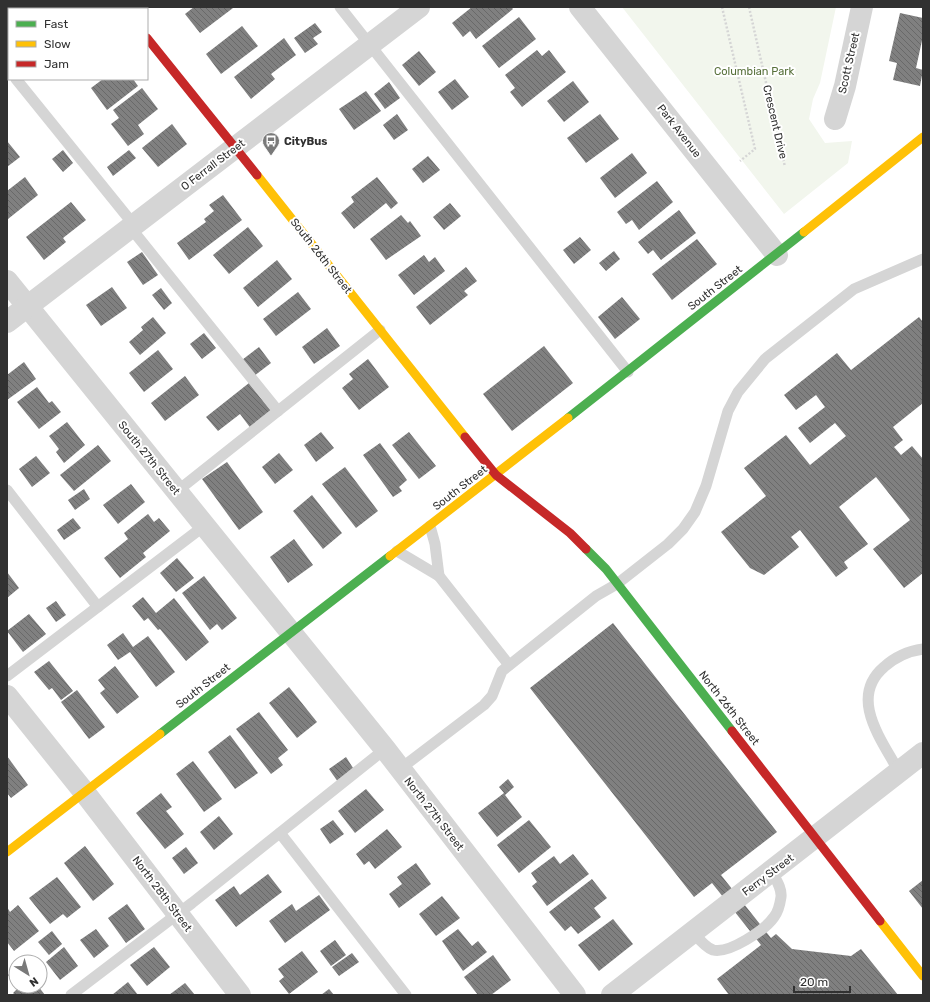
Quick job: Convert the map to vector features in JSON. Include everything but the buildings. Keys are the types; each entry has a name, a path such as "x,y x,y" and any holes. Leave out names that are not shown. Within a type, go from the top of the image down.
{"street":[{"name":"O Ferrall Street","path":"7,322 419,7"},
{"name":"Park Avenue","path":"580,7 777,255"},
{"name":"Scott Street","path":"835,119 845,86 862,7"},
{"name":"South 26th Street","path":"148,39 496,475"},
{"name":"South Street","path":"7,852 291,634 628,372 777,255 923,137"},
{"name":"South 27th Street","path":"7,281 291,634"},
{"name":"North 26th Street","path":"496,475 570,533 606,569 923,976"},
{"name":"North 27th Street","path":"291,634 400,769 575,995"},
{"name":"North 28th Street","path":"7,696 85,793 240,995"},
{"name":"Ferry Street","path":"612,995 899,772 922,756"}],"lane":[{"path":"340,7 628,372"},
{"path":"17,80 278,411"},
{"path":"400,769 484,705 492,696 502,671 596,596 617,584 668,544 683,529 696,512 706,486 728,411 738,392 765,359 854,289 923,259"},
{"path":"176,492 380,330"},
{"path":"7,490 98,607"},
{"path":"7,676 204,526"},
{"path":"430,526 436,544 439,576"},
{"path":"397,551 439,576 508,666"},
{"path":"899,772 869,714 867,701 868,688 875,674 889,662 913,650 923,648"},
{"path":"71,995 177,914 385,750"},
{"path":"280,832 406,995"},
{"path":"693,932 702,943 713,949 720,950 733,948 744,941 773,918 778,909 781,890 772,872"}],"path":[{"path":"722,7 755,150 740,161"},
{"name":"Crescent Drive","path":"749,7 785,167"}],"green space":[{"name":"Columbian Park","path":"622,7 836,7 820,83 813,99 809,119 825,143 852,141 848,163 784,214"}],"traffic: fast":[{"path":"568,418 804,232"},
{"path":"586,549 606,569 732,731"},
{"path":"160,734 390,556"}],"traffic: slow":[{"path":"804,232 923,137"},
{"path":"257,175 465,437"},
{"path":"390,556 568,418"},
{"path":"7,852 160,734"},
{"path":"880,921 923,976"}],"traffic: jam":[{"path":"148,39 257,175"},
{"path":"465,437 496,475 570,533 586,549"},
{"path":"732,731 880,921"}],"place":[{"name":"CityBus","path":"271,156"}]}
